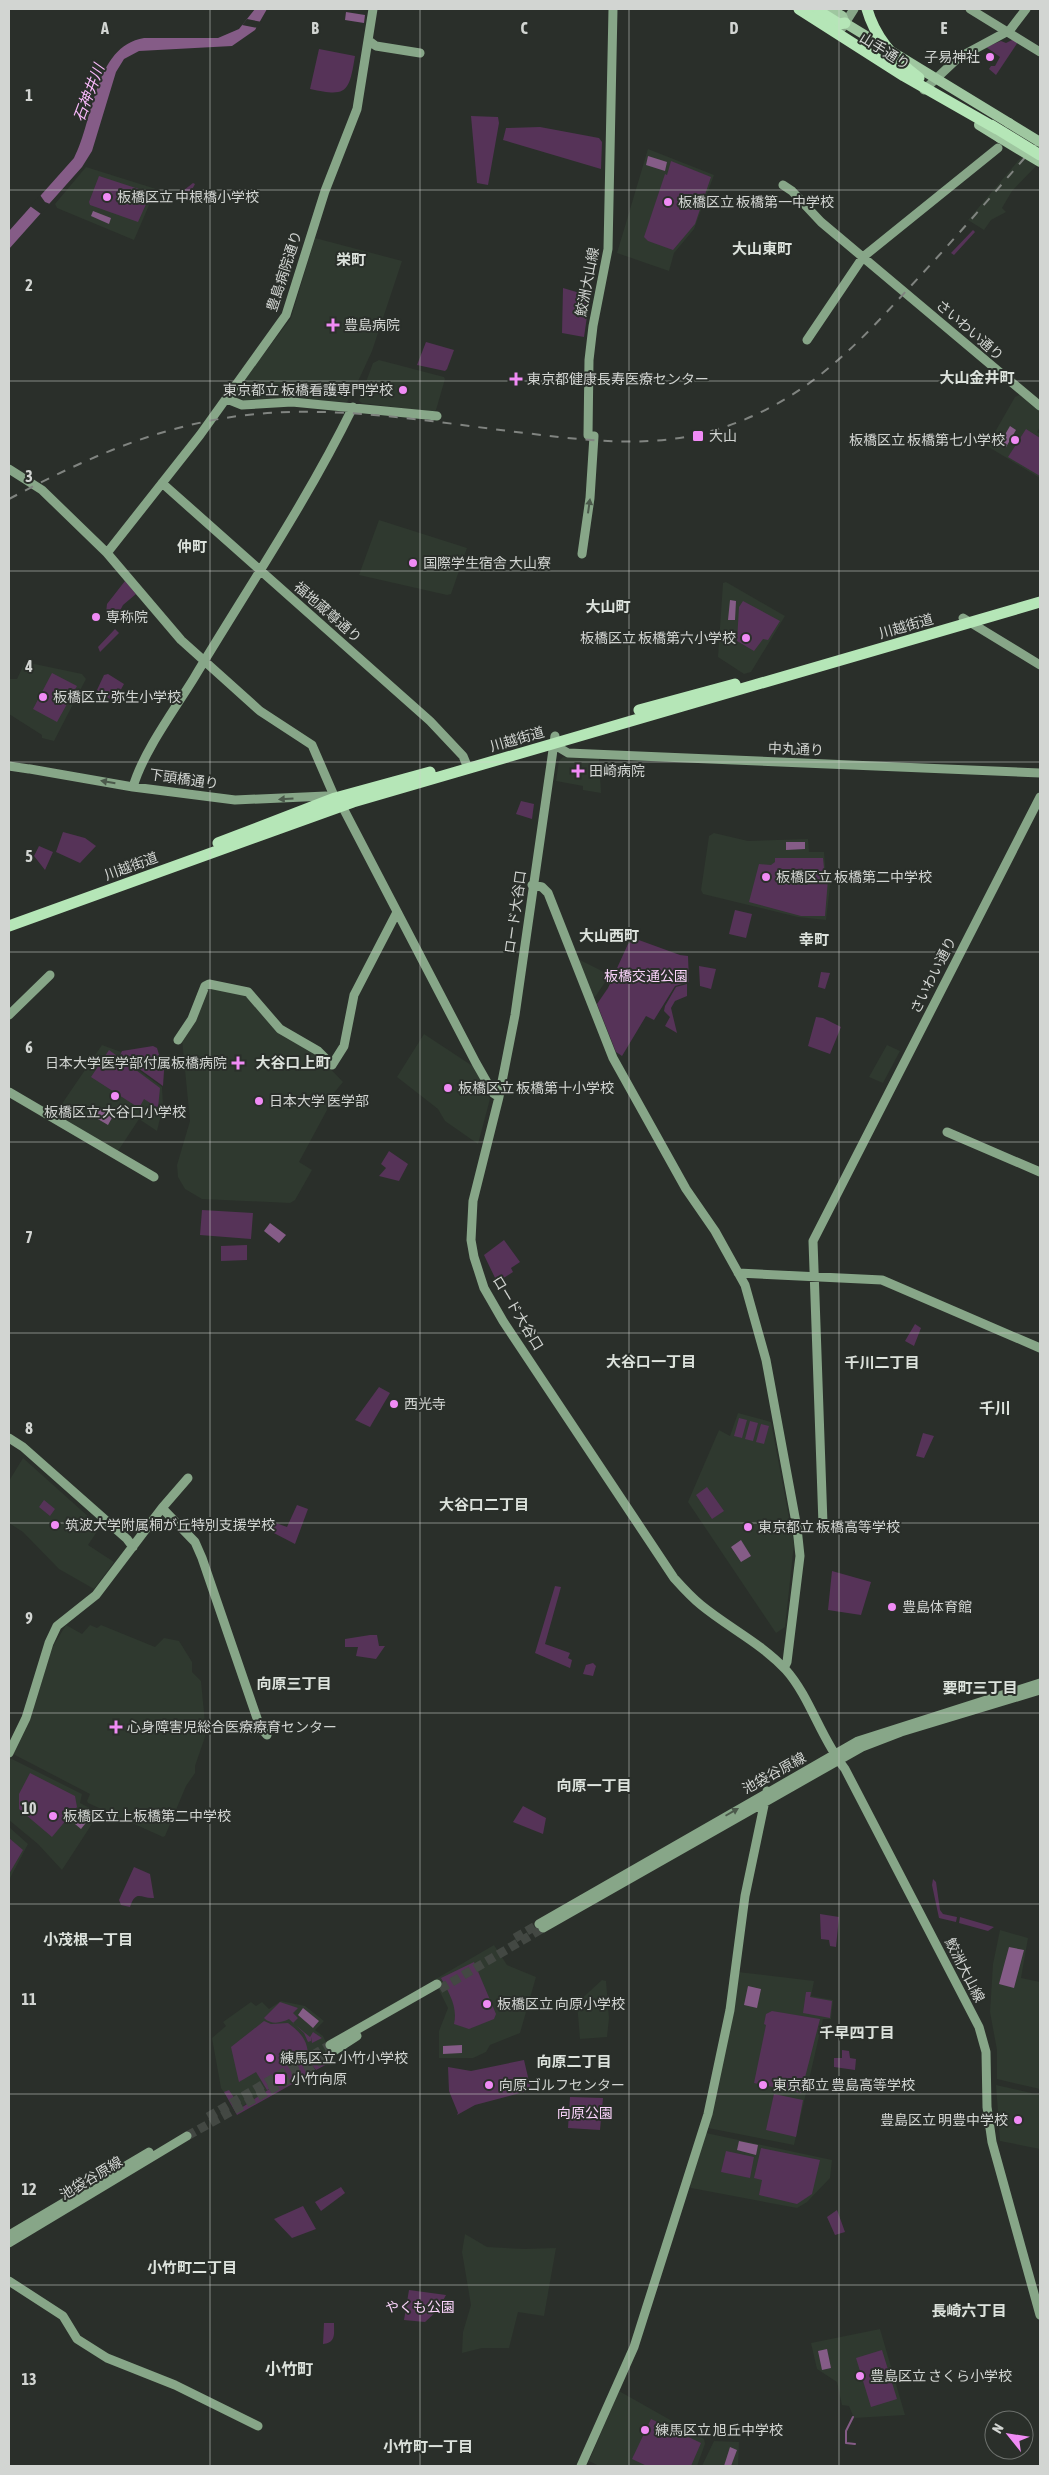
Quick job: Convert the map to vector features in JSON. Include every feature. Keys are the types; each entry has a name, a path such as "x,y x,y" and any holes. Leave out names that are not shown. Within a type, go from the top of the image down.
{"highway":[{"path":"800,9 904,76 1001,133 1040,153"},
{"path":"815,9 838,24 845,23"},
{"path":"868,9 878,35 900,62 921,79 1001,133"},
{"name":"川越街道","path":"967,620 1040,595"},
{"name":"川越街道","path":"9,918 220,842 338,802 466,762 554,740 967,620 1040,602"},
{"name":"川越街道","path":"9,926 338,802"}],"main road":[{"name":"山手通り","path":"793,9 924,90 1001,133 1040,142"},
{"name":"山手通り","path":"829,9 842,16 845,23 935,77 1001,133 1040,162"}],"street":[{"name":"豊島病院通り","path":"106,553 227,398 288,312 324,191 356,109 373,9"},
{"name":"鮫洲大山線","path":"582,554 594,458 594,436 588,435 591,340 608,250 613,9"},
{"path":"838,38 854,9"},
{"path":"970,9 1040,52"},
{"path":"924,90 935,77 958,58 1007,32 1026,9"},
{"path":"368,40 376,46 420,54"},
{"path":"807,340 863,257 1001,133"},
{"name":"さいわい通り","path":"783,185 792,191 821,222 1040,406"},
{"path":"227,398 242,405 292,402 437,416"},
{"path":"133,787 136,777 154,745 319,471 353,407"},
{"path":"9,469 42,490 106,553 179,638 204,661 260,711 312,745 338,802 476,1063 493,1093 499,1097"},
{"name":"福地蔵尊通り","path":"162,483 406,699 466,762"},
{"path":"967,620 1040,665"},
{"name":"中丸通り","path":"554,740 565,753 578,754 1040,773"},
{"name":"ロード大谷口","path":"554,740 515,1015 499,1097 473,1201 471,1240 474,1257 484,1288 503,1321 674,1578 701,1605 764,1648 784,1668"},
{"name":"下頭橋通り","path":"9,766 133,787 235,800 326,796 338,802"},
{"name":"さいわい通り","path":"823,1524 814,1239 1040,797"},
{"path":"532,885 542,887 548,893 613,1058 686,1188 716,1230 744,1285 766,1360 797,1528 800,1556 797,1596 787,1662 784,1668"},
{"path":"178,1040 192,1019 205,986 208,984 248,992 282,1030 321,1052 332,1065 344,1046 354,995 397,912"},
{"path":"9,1015 50,975"},
{"path":"9,1092 154,1177"},
{"path":"947,1132 1040,1172"},
{"path":"738,1273 882,1281 1040,1348"},
{"path":"9,1438 26,1449 127,1539 133,1547"},
{"path":"9,1444 23,1454 127,1546 133,1547"},
{"path":"9,1753 26,1718 49,1643 57,1626 96,1595 162,1508 188,1478"},
{"path":"162,1508 195,1542 230,1636 260,1727 266,1735"},
{"name":"鮫洲大山線","path":"784,1668 844,1769 979,2027 986,2052 988,2107 992,2142 1040,2315"},
{"name":"池袋谷原線","path":"1040,1683 877,1733 836,1758 764,1803 541,1926 767,1791 836,1758 901,1732 1040,1690"},
{"path":"581,2466 634,2347 708,2114 726,2030 744,1896 767,1791"},
{"path":"332,2048 439,1986"},
{"name":"池袋谷原線","path":"9,2235 186,2133 9,2243"},
{"path":"9,2281 64,2316 76,2339 107,2358 175,2385 258,2426"}],"shaded area":[{"path":"255,9 267,9 255,30 232,46 139,51 124,59 116,72 92,151 82,167 9,249 9,231 74,158 105,69 115,55 127,44 144,38 218,38 239,29"},
{"path":"346,12 365,15 364,23 345,20"},
{"path":"1040,135 1040,162 1012,191 1002,208 1006,212 991,220 984,230 968,220"},
{"name":"板橋区立 板橋第一中学校","path":"648,149 714,175 694,229 674,253 669,271 617,253"},
{"path":"648,156 667,162 665,171 646,165"},
{"name":"板橋区立 中根橋小学校","path":"86,167 156,189 134,240 57,208 55,204"},
{"path":"93,211 111,218 109,224 91,216"},
{"name":"豊島病院","path":"315,238 402,261 372,351 347,402 285,398 244,401 235,392 291,318"},
{"name":"東京都立 板橋看護専門学校","path":"379,360 444,377 436,410 433,412 362,403 359,401 373,363"},
{"name":"板橋区立 板橋第七小学校","path":"1021,394 1040,410 1040,427 1037,432 1040,434 1040,478 987,446 1015,397"},
{"path":"1010,426 1016,430 1006,447 1000,443"},
{"name":"国際学生宿舎 大山寮","path":"379,520 467,548 451,594 447,595 359,575"},
{"name":"板橋区立 板橋第六小学校","path":"726,582 785,616 751,672 744,674 718,657 723,583"},
{"path":"730,600 736,601 735,620 728,620"},
{"name":"板橋区立 弥生小学校","path":"25,662 82,674 86,679 54,741 42,738 42,735 9,714 9,679 17,679"},
{"name":"田崎病院","path":"563,757 599,758 601,793 583,790 583,786 556,781 559,761"},
{"name":"板橋区立 板橋第二中学校","path":"714,833 748,841 808,839 809,852 824,852 826,876 831,878 826,920 798,917 703,894 701,890 709,836"},
{"path":"786,842 805,842 805,849 786,850"},
{"path":"578,959 610,975 595,997 593,996"},
{"name":"日本大学 医学部","path":"211,988 246,996 275,1029 283,1036 315,1053 343,1082 333,1094 327,1110 299,1162 312,1170 295,1200 290,1203 202,1199 185,1189 178,1177 177,1165 190,1121 182,1039 207,991"},
{"name":"板橋区立 板橋第十小学校","path":"424,1034 474,1067 490,1099 478,1144 445,1121 438,1109 397,1077"},
{"name":"板橋区立 大谷口小学校","path":"102,1045 121,1052 119,1056 162,1087 163,1106 157,1131 139,1119 118,1151 55,1114"},
{"path":"887,1045 900,1051 883,1083 869,1077"},
{"path":"97,1106 113,1116 108,1125 91,1115"},
{"path":"270,1223 286,1235 279,1243 264,1231"},
{"name":"東京都立 板橋高等学校","path":"738,1413 771,1422 794,1544 785,1627 776,1633 688,1502 719,1430 730,1436"},
{"name":"筑波大学附属桐が丘特別支援学校","path":"23,1458 100,1527 88,1545 114,1562 94,1589 59,1569 23,1532 9,1523 9,1481"},
{"path":"741,1540 751,1556 741,1562 731,1547"},
{"name":"心身障害児総合医療療育センター","path":"66,1625 82,1634 90,1625 97,1628 101,1625 155,1647 164,1638 179,1641 192,1662 192,1672 201,1681 206,1734 195,1766 195,1773 186,1786 163,1837 88,1803 90,1794 15,1755 13,1752 30,1720 52,1648"},
{"name":"板橋区立上板橋第二中学校","path":"10,1758 82,1794 80,1803 99,1813 62,1870 38,1844 9,1820"},
{"path":"87,1809 93,1814 81,1829 75,1824"},
{"path":"9,1827 28,1844 9,1880"},
{"path":"1000,1930 1028,1938 1021,1978 1040,1982 1040,2089 997,2079 997,2050 990,2012 993,1964"},
{"name":"板橋区立 向原小学校","path":"494,1945 507,1965 536,1977 520,2033 490,2045 486,2052 473,2058 439,2058 439,2031 448,2008 434,1980"},
{"path":"1009,1947 1024,1950 1014,1988 999,1984"},
{"name":"東京都立 豊島高等学校","path":"738,1972 814,1981 811,1996 833,2000 831,2019 823,2019 794,2145 708,2128 733,2013"},
{"path":"602,1980 606,1981 609,2018 607,2037 580,2039 577,2003"},
{"path":"748,1986 761,1989 757,2008 744,2005"},
{"name":"練馬区立 小竹小学校","path":"281,2001 305,2006 324,2021 315,2030 323,2036 332,2054 311,2064 309,2068 236,2110 221,2088 212,2038 226,2026 223,2022 251,2002 256,2006 262,2002 269,2009"},
{"path":"303,2008 319,2021 313,2028 298,2015"},
{"path":"462,2045 462,2053 443,2054 443,2046"},
{"name":"豊島区立 明豊中学校","path":"996,2085 1040,2095 1040,2149 1000,2141"},
{"path":"706,2133 832,2160 830,2178 807,2202 797,2208 691,2188 689,2183"},
{"path":"739,2141 758,2145 756,2155 737,2150"},
{"path":"465,2234 487,2247 556,2248 544,2316 518,2312 509,2348 482,2348 462,2353 463,2332 471,2305 462,2252"},
{"name":"豊島区立 さくら小学校","path":"880,2329 905,2415 854,2418 849,2406 842,2405 837,2382 817,2369 811,2343"},
{"path":"827,2349 831,2368 822,2370 818,2351"},
{"name":"練馬区立 旭丘中学校","path":"619,2391 704,2439 705,2444 697,2466 599,2466 589,2461"},
{"path":"714,2441 739,2442 738,2466 702,2466"},
{"path":"730,2447 737,2450 731,2466 724,2466"}],"green space":[{"path":"1014,39 1018,42 996,75 989,69 991,66 995,66 1000,57 986,47 1001,41 1006,43"},
{"path":"319,49 355,56 348,85 339,92 310,89"},
{"path":"471,116 498,117 499,123 488,185 477,183"},
{"path":"540,127 599,138 602,142 601,169 503,140 506,128"},
{"path":"671,161 711,177 695,224 673,250 648,241 644,237"},
{"path":"99,176 151,193 138,222 90,205 89,202"},
{"path":"193,183 195,184 186,201 174,198"},
{"path":"973,230 975,232 954,255 951,253"},
{"path":"563,288 590,296 584,337 562,333"},
{"path":"426,342 454,350 445,371 417,365"},
{"path":"1026,429 1040,438 1040,476 1008,457"},
{"path":"125,581 136,594 123,605 113,624 106,620 109,615 106,613 107,604"},
{"path":"743,601 780,621 768,640 763,639 754,651 737,641 739,607"},
{"path":"115,629 119,633 100,652 98,647"},
{"path":"52,673 77,686 57,722 33,709"},
{"path":"108,674 124,684 114,702 97,690 104,675"},
{"path":"521,801 534,804 532,819 516,814"},
{"path":"63,832 85,838 96,846 80,863 56,852"},
{"path":"39,846 53,852 45,870 34,856"},
{"path":"775,858 823,858 825,878 828,879 825,916 801,916 749,902 759,864 771,865 775,862"},
{"path":"735,910 752,914 746,938 729,934"},
{"name":"板橋交通公園","path":"636,939 680,955 688,956 689,982 675,986 654,1020 646,1016 622,1056 616,1052 597,1004 608,988 628,944"},
{"path":"699,966 716,969 711,989 700,986"},
{"path":"821,972 830,973 825,989 818,987"},
{"path":"687,984 687,996 675,1001 671,1008 677,1033 665,1026 670,1017 664,1011 665,1006 676,987"},
{"path":"816,1017 823,1018 841,1027 830,1054 808,1046"},
{"path":"153,1046 157,1048 164,1071 163,1086 120,1055 122,1051"},
{"path":"109,1050 160,1088 158,1108 144,1099 139,1108 91,1077"},
{"path":"389,1151 408,1164 399,1181 379,1176 386,1168 381,1164"},
{"path":"202,1210 253,1213 251,1239 200,1235"},
{"path":"504,1240 520,1262 511,1268 513,1272 497,1282 484,1255"},
{"path":"247,1245 247,1260 221,1261 221,1246"},
{"path":"915,1324 921,1328 914,1346 905,1341"},
{"path":"379,1387 390,1393 370,1427 355,1420"},
{"path":"739,1418 747,1420 742,1438 734,1436"},
{"path":"750,1421 758,1423 753,1441 745,1439"},
{"path":"761,1424 769,1426 764,1444 756,1442"},
{"path":"923,1433 934,1436 924,1458 916,1456"},
{"path":"707,1487 724,1511 712,1519 696,1495"},
{"path":"44,1500 55,1509 50,1516 39,1507"},
{"path":"297,1505 308,1509 295,1544 270,1531 273,1522 287,1527"},
{"path":"832,1571 871,1582 861,1615 828,1610"},
{"path":"555,1586 561,1587 545,1644 570,1653 568,1658 572,1660 570,1668 535,1653"},
{"path":"377,1635 379,1646 385,1646 376,1659 356,1656 358,1647 345,1647 345,1639"},
{"path":"593,1663 596,1666 593,1676 583,1674 586,1665"},
{"path":"30,1773 75,1796 77,1807 52,1837 19,1809 19,1794"},
{"path":"523,1806 546,1818 543,1834 513,1822"},
{"path":"9,1838 23,1850 9,1874"},
{"path":"134,1867 150,1874 154,1898 139,1896 134,1898 130,1907 121,1905 119,1900"},
{"path":"933,1879 936,1882 940,1910 943,1914 957,1917 956,1922 939,1918 932,1885"},
{"path":"820,1914 839,1917 836,1947 830,1946 829,1940 821,1939"},
{"path":"960,1917 994,1927 988,1931 959,1923"},
{"path":"474,1962 496,2014 494,2019 469,2029 454,2024 454,2006 441,1978"},
{"path":"806,1992 811,1992 810,1997 832,2001 830,2018 803,2013"},
{"path":"280,2002 298,2008 293,2013 298,2018 293,2023 289,2019 276,2023 264,2018"},
{"path":"772,2011 820,2019 801,2093 754,2083 766,2025 764,2024 766,2014"},
{"path":"264,2021 271,2024 288,2023 300,2034 307,2046 308,2065 312,2073 237,2115 224,2092 229,2090 241,2108 280,2082 267,2090 256,2072 239,2082 231,2047"},
{"path":"295,2025 310,2037 313,2032 322,2038 312,2043 311,2037 311,2041 308,2042 304,2033"},
{"path":"842,2050 849,2051 850,2058 856,2059 855,2070 834,2067 834,2058 842,2058"},
{"path":"331,2056 333,2061 316,2070 311,2064 316,2061 319,2064"},
{"name":"向原ゴルフセンター","path":"524,2060 531,2090 475,2105 457,2115 458,2113 449,2091 448,2067 471,2071"},
{"path":"774,2094 803,2100 796,2137 766,2130"},
{"name":"向原公園","path":"570,2097 603,2098 600,2130 568,2128"},
{"path":"761,2148 820,2160 812,2194 797,2204 759,2195 762,2180 754,2178"},
{"path":"726,2151 754,2157 750,2178 721,2172"},
{"path":"341,2187 345,2193 321,2211 315,2202"},
{"path":"303,2206 316,2229 292,2238 274,2219"},
{"path":"837,2210 845,2232 835,2235 827,2217"},
{"name":"やくも公園","path":"409,2290 446,2295 438,2310 425,2322 404,2320"},
{"path":"324,2323 334,2323 334,2331 332,2340 323,2344"},
{"path":"882,2350 897,2399 871,2407 856,2358"},
{"path":"651,2419 701,2443 691,2466 647,2466 632,2459"}],"pier":[{"path":"247,19 262,22 258,28 242,25"},
{"path":"40,195 45,202 50,204 41,214 30,206"}],"waterway":[{"path":"853,2417 846,2431 846,2443 855,2444"}],"tunnel":[{"path":"515,1938 539,1924"},
{"path":"440,1989 543,1928"},
{"path":"208,2117 330,2045"},
{"path":"187,2136 311,2067 334,2051"}],"railway":[{"path":"9,499 77,465 145,438 180,427 253,414 321,412 379,415 590,440 650,441 680,438 709,432 771,407 810,383 827,369 877,323 1040,140"}],"place":[{"name":"子易神社","path":"990,57"},
{"name":"板橋区立 中根橋小学校","path":"107,197"},
{"name":"板橋区立 板橋第一中学校","path":"668,202"},
{"name":"豊島病院","path":"333,325"},
{"name":"東京都健康長寿医療センター","path":"516,379"},
{"name":"東京都立 板橋看護専門学校","path":"403,390"},
{"name":"大山","path":"698,436"},
{"name":"板橋区立 板橋第七小学校","path":"1015,440"},
{"name":"国際学生宿舎 大山寮","path":"413,563"},
{"name":"専称院","path":"96,617"},
{"name":"板橋区立 板橋第六小学校","path":"746,638"},
{"name":"板橋区立 弥生小学校","path":"43,697"},
{"name":"田崎病院","path":"578,771"},
{"name":"板橋区立 板橋第二中学校","path":"766,877"},
{"name":"日本大学医学部付属板橋病院","path":"238,1063"},
{"name":"板橋区立 板橋第十小学校","path":"448,1088"},
{"name":"板橋区立 大谷口小学校","path":"115,1096"},
{"name":"日本大学 医学部","path":"259,1101"},
{"name":"西光寺","path":"394,1404"},
{"name":"筑波大学附属桐が丘特別支援学校","path":"55,1525"},
{"name":"東京都立 板橋高等学校","path":"748,1527"},
{"name":"豊島体育館","path":"892,1607"},
{"name":"心身障害児総合医療療育センター","path":"116,1727"},
{"name":"板橋区立上板橋第二中学校","path":"53,1816"},
{"name":"板橋区立 向原小学校","path":"487,2004"},
{"name":"練馬区立 小竹小学校","path":"270,2058"},
{"name":"小竹向原","path":"280,2079"},
{"name":"向原ゴルフセンター","path":"489,2085"},
{"name":"東京都立 豊島高等学校","path":"763,2085"},
{"name":"豊島区立 明豊中学校","path":"1018,2120"},
{"name":"豊島区立 さくら小学校","path":"860,2376"},
{"name":"練馬区立 旭丘中学校","path":"645,2430"}],"district":[{"name":"大山東町","path":"762,249"},
{"name":"栄町","path":"351,260"},
{"name":"大山金井町","path":"977,378"},
{"name":"仲町","path":"192,547"},
{"name":"大山町","path":"608,607"},
{"name":"大山西町","path":"609,936"},
{"name":"幸町","path":"814,940"},
{"name":"大谷口上町","path":"293,1063"},
{"name":"大谷口一丁目","path":"651,1362"},
{"name":"千川二丁目","path":"882,1363"},
{"name":"千川","path":"995,1408"},
{"name":"大谷口二丁目","path":"484,1505"},
{"name":"向原三丁目","path":"294,1684"},
{"name":"要町三丁目","path":"980,1688"},
{"name":"向原一丁目","path":"594,1786"},
{"name":"小茂根一丁目","path":"88,1940"},
{"name":"千早四丁目","path":"857,2033"},
{"name":"向原二丁目","path":"574,2062"},
{"name":"小竹町二丁目","path":"192,2268"},
{"name":"長崎六丁目","path":"969,2311"},
{"name":"小竹町","path":"289,2369"},
{"name":"小竹町一丁目","path":"428,2447"}],"water label":[{"name":"石神井川","path":"89,93"}]}
